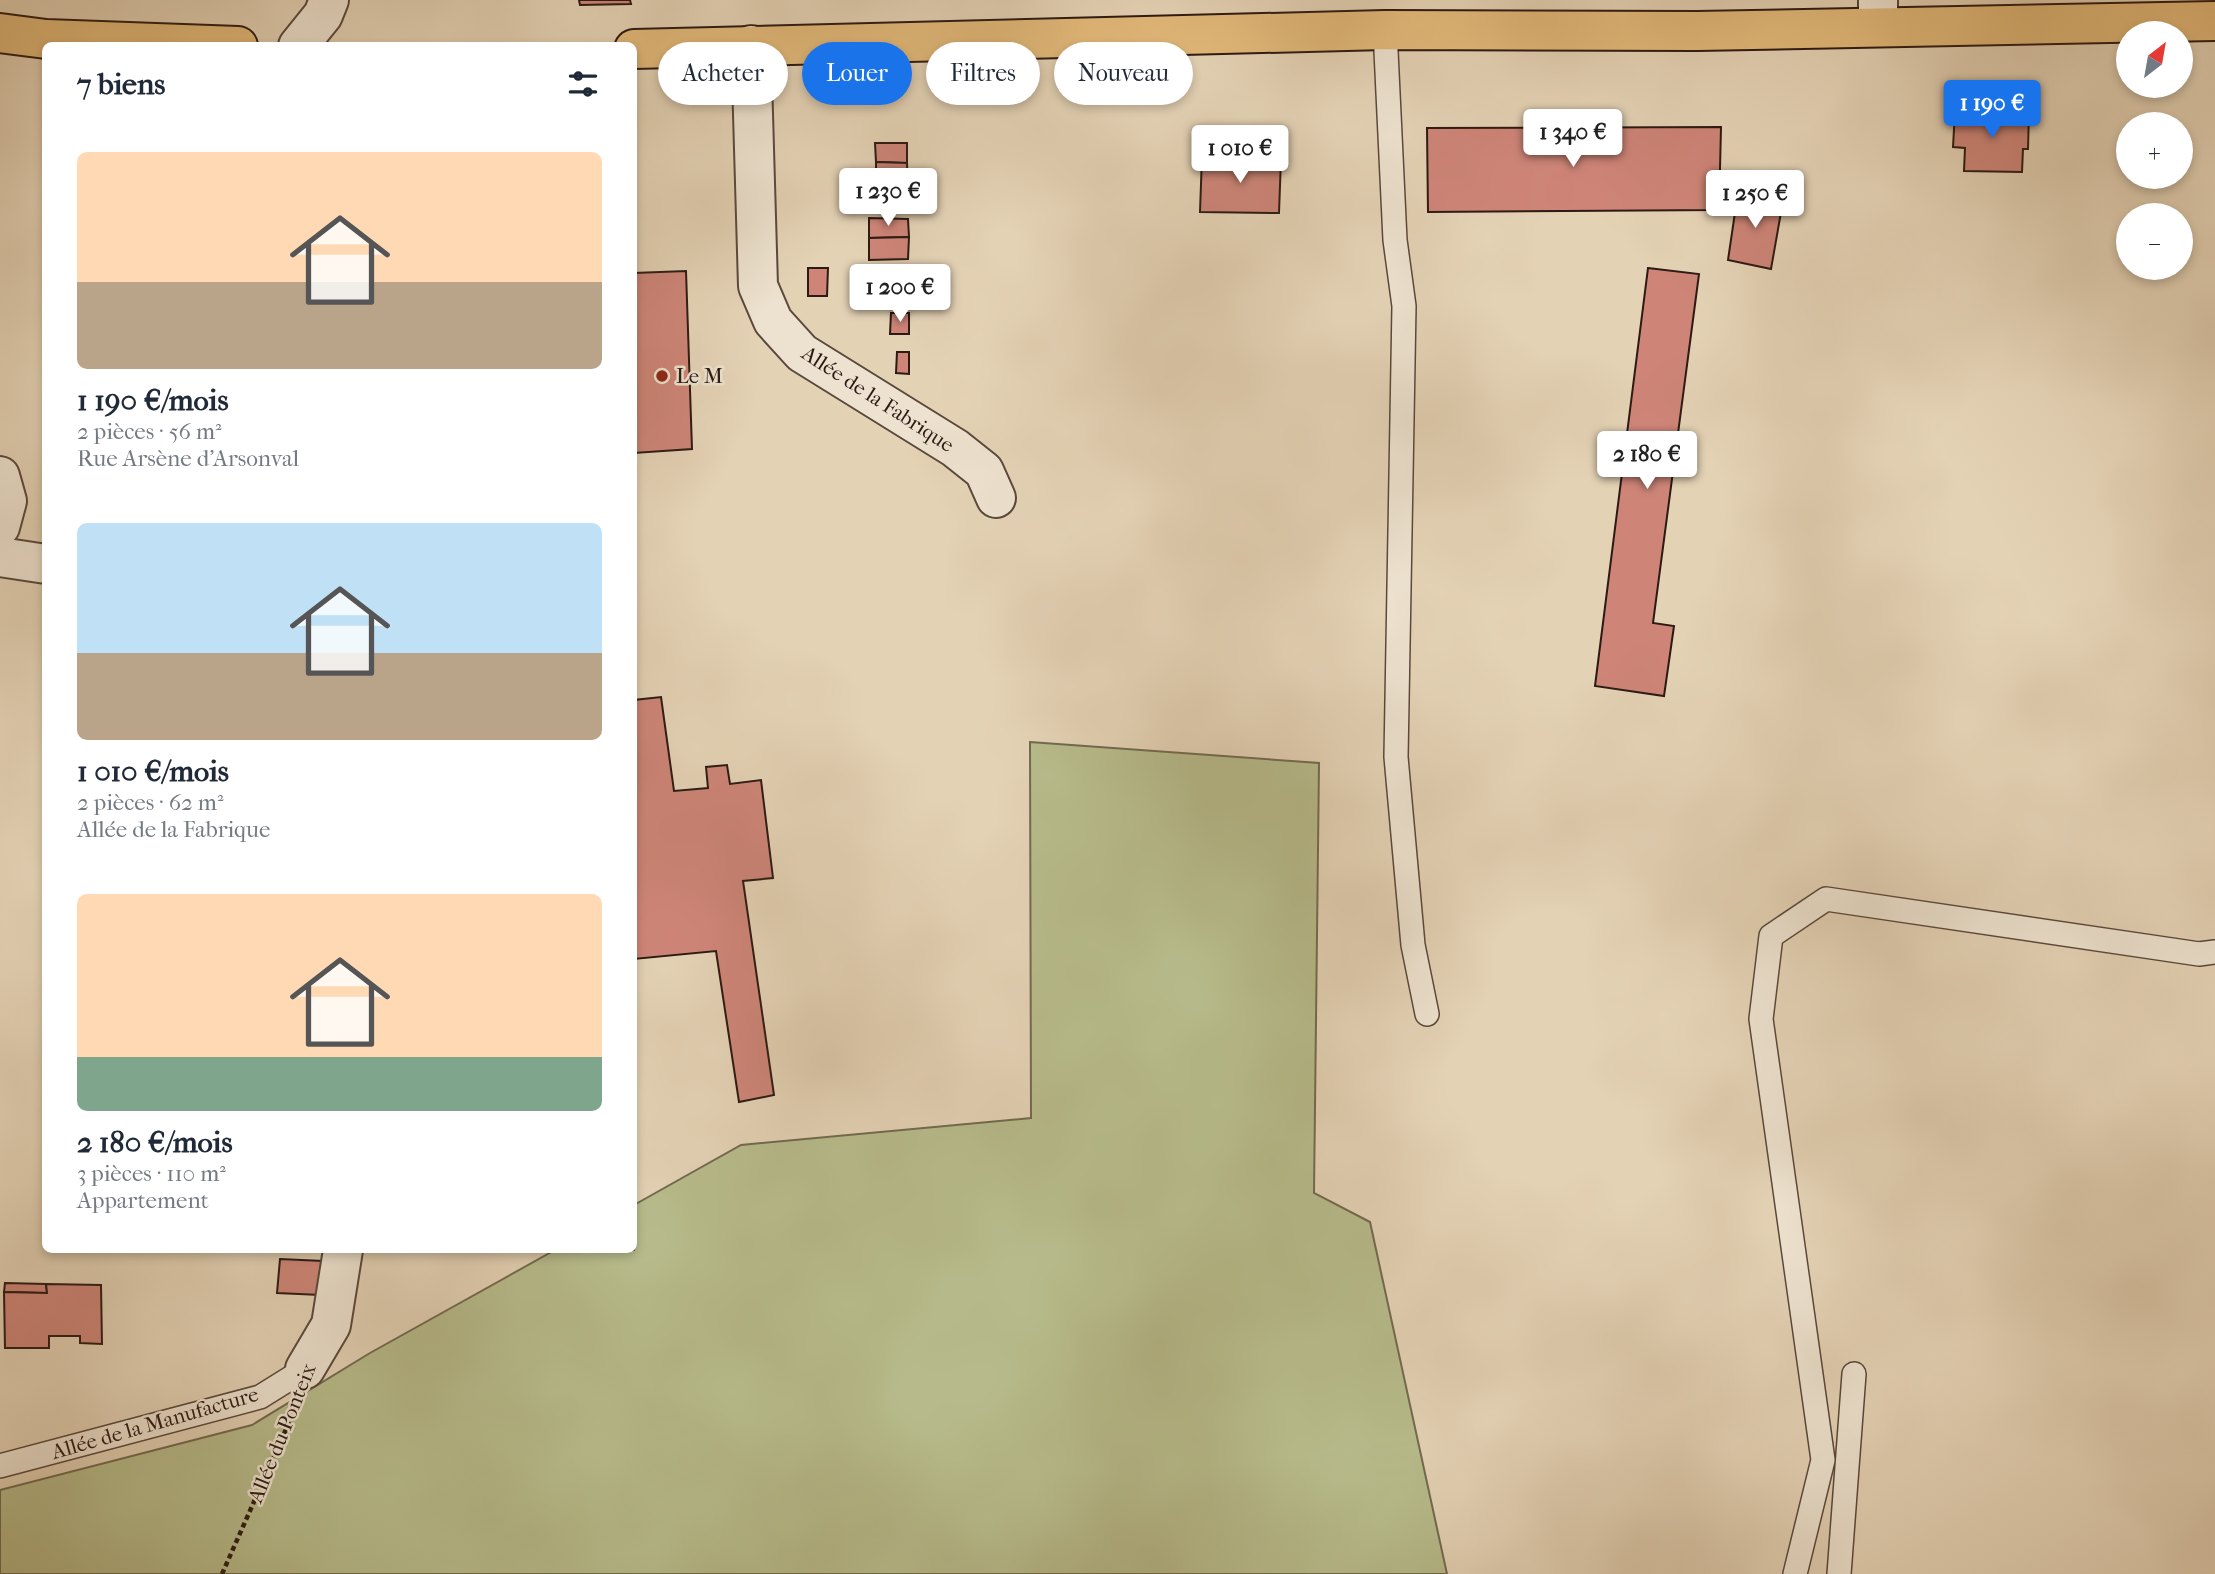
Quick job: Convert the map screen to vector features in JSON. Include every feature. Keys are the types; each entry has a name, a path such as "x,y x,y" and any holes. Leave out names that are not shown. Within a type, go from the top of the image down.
{"main road":[{"path":"788,44 1385,30 1697,31 1878,13 2215,21"},
{"path":"0,33 47,39 129,42"},
{"path":"637,49 658,48"}],"street":[{"path":"301,42 323,15 329,0"},
{"name":"Allée de la Fabrique","path":"753,105 758,286 773,321 802,353 955,448 984,471 996,498"},
{"path":"0,476 7,501 0,527"},
{"path":"0,557 42,563"},
{"name":"Allée du Ponteix","path":"305,1369 331,1325 343,1253"}],"lane":[{"path":"1385,30 1395,240 1404,306 1396,757 1413,945 1427,1014"},
{"path":"1795,1574 1823,1460 1761,1019 1771,936 1826,899 2199,954 2215,952"},
{"name":"Allée de la Manufacture","path":"0,1466 261,1396 305,1369"},
{"path":"1839,1574 1854,1374"}],"path":[{"name":"Allée du Ponteix","path":"222,1574 303,1391 305,1369"}],"green space":[{"path":"1030,742 1319,763 1314,1193 1370,1222 1447,1574 0,1574 0,1490 252,1425 370,1353 550,1253 637,1253 637,1203 741,1145 1031,1118"}],"building":[{"path":"579,0 630,0 631,4 580,5"},
{"path":"1955,111 2029,113 2028,149 2023,149 2022,172 1964,171 1965,148 1953,147"},
{"path":"1721,127 1719,210 1428,212 1427,128"},
{"path":"875,143 907,143 907,163 876,162"},
{"path":"1202,156 1281,158 1279,213 1200,212"},
{"path":"876,162 907,163 908,196 876,196"},
{"path":"1738,192 1783,201 1771,269 1728,260"},
{"path":"869,218 908,219 909,237 869,238"},
{"path":"909,237 908,259 869,260 869,238"},
{"path":"808,268 828,268 827,296 808,296"},
{"path":"1648,268 1699,274 1653,623 1674,626 1664,696 1595,686"},
{"path":"686,271 692,449 637,453 637,273"},
{"path":"874,277 908,277 909,291 874,292"},
{"path":"891,313 909,313 909,334 890,334"},
{"path":"897,352 909,352 909,374 896,373"},
{"path":"661,697 674,791 708,788 706,767 727,765 730,784 761,780 773,878 743,881 774,1095 739,1102 716,951 637,959 637,700"},
{"path":"280,1259 323,1261 320,1295 277,1293"},
{"path":"5,1283 46,1284 47,1293 4,1292"},
{"path":"46,1284 101,1285 102,1344 80,1343 80,1336 49,1336 49,1348 5,1348 4,1292 47,1293"}],"place":[{"name":"Le M","path":"662,376"}]}
